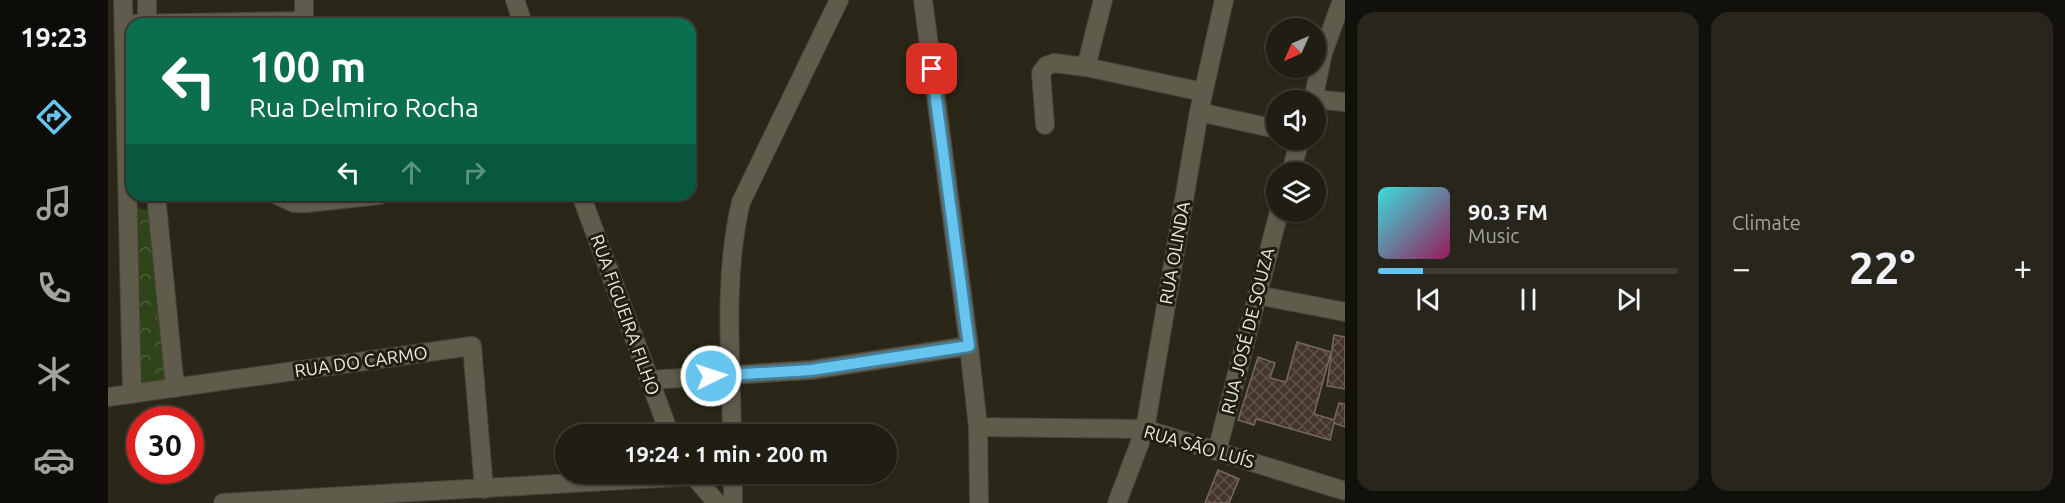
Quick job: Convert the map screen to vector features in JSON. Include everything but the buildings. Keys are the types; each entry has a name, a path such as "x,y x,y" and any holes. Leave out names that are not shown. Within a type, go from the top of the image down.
{"street":[{"path":"123,0 126,80"},
{"path":"147,0 147,18"},
{"path":"304,0 304,18"},
{"path":"515,0 521,18"},
{"path":"923,0 969,346 978,428 980,503"},
{"path":"1086,67 1103,0"},
{"name":"RUA OLINDA","path":"1117,503 1145,429 1199,112 1224,0"},
{"path":"1315,90 1323,53 1342,0"},
{"path":"732,424 730,271 734,228 741,202 833,1"},
{"path":"1045,125 1041,73 1046,66 1054,63 1086,67 1203,92"},
{"path":"1326,101 1345,102"},
{"path":"1199,112 1266,127"},
{"path":"130,201 132,394"},
{"path":"157,201 175,388"},
{"path":"290,201 294,203 325,201"},
{"name":"RUA FIGUEIRA FILHO","path":"583,201 666,424"},
{"name":"RUA JOSÉ DE SOUZA","path":"1217,451 1276,222"},
{"path":"1257,295 1345,312"},
{"name":"RUA DO CARMO","path":"108,397 472,346 484,489"},
{"path":"649,380 811,370 969,346"},
{"name":"RUA SÃO LUÍS","path":"978,428 1145,429 1345,491"},
{"path":"223,503 559,484"},
{"path":"701,484 717,503"},
{"path":"733,484 733,503"}],"green space":[{"path":"137,208 152,211 166,381 140,385"}],"route":[{"path":"711,376 811,370 969,346 932,69"}]}
